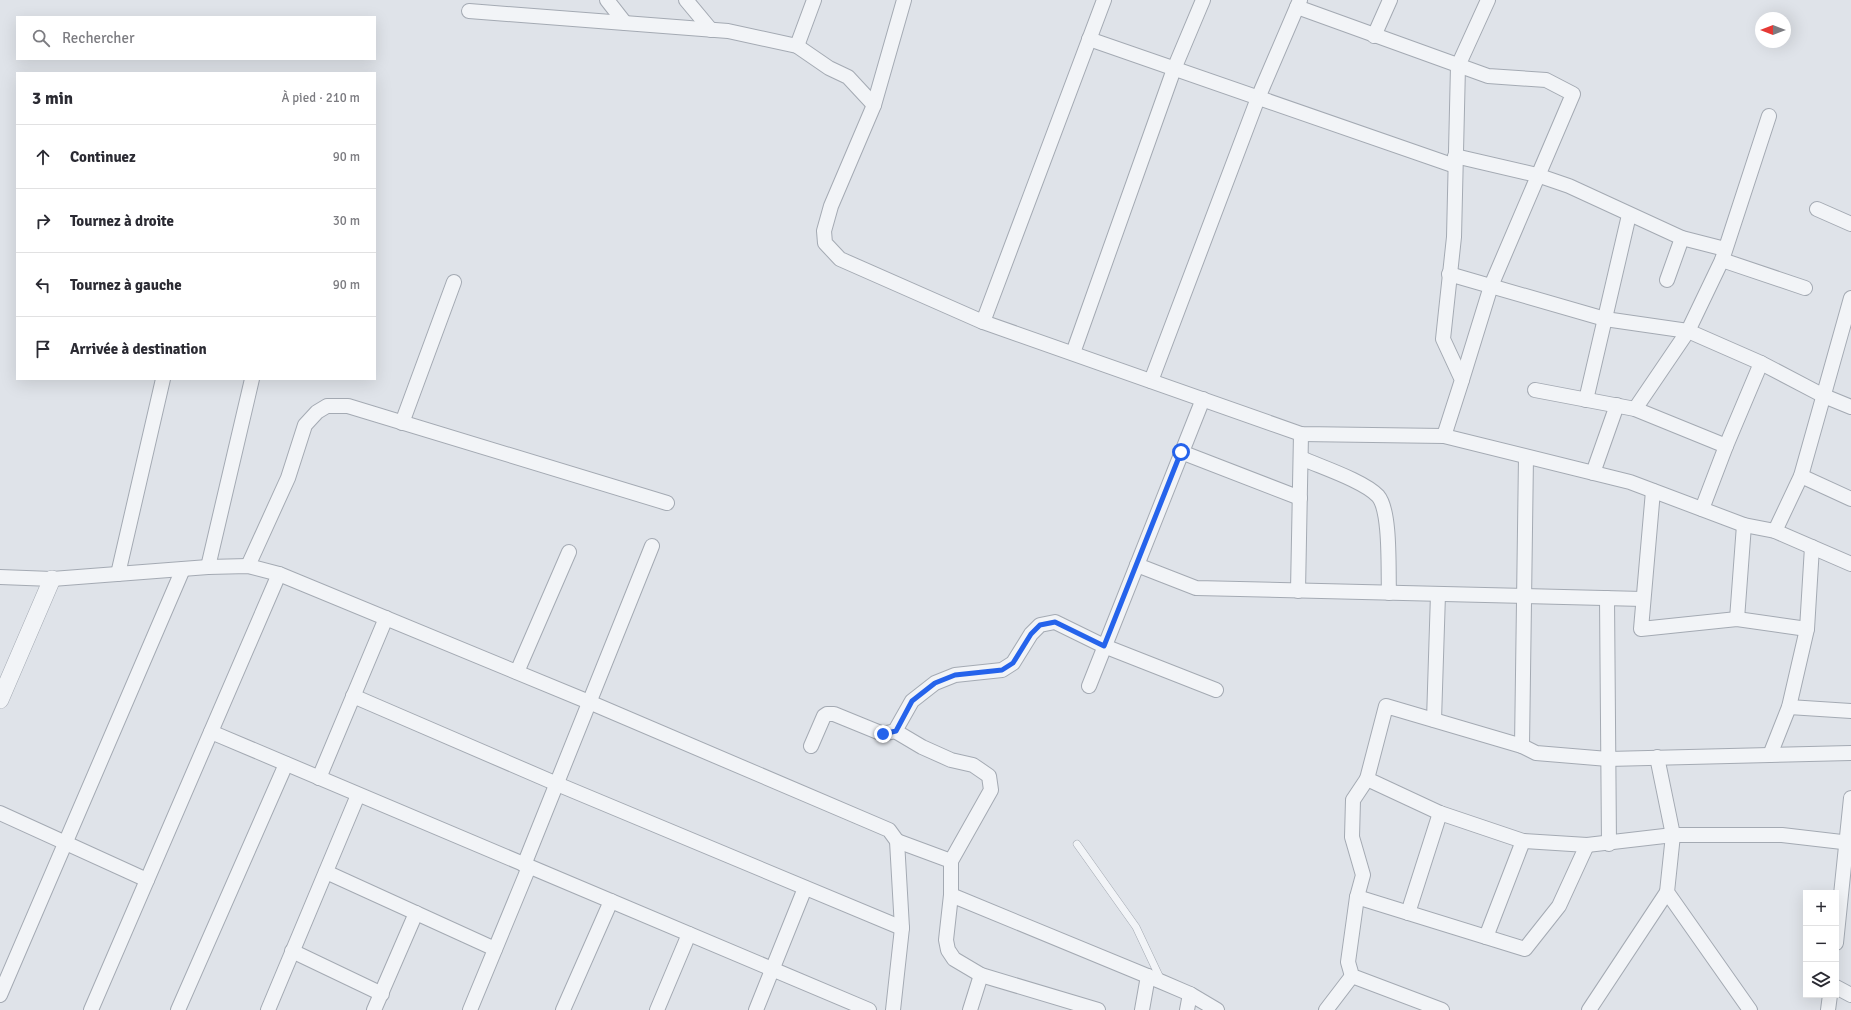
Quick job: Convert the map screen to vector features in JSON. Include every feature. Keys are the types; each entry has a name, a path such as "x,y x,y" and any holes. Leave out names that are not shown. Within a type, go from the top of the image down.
{"street":[{"path":"607,0 625,23"},
{"path":"797,46 814,0"},
{"path":"904,0 874,105 832,206 824,230 825,244 840,259 983,322 1302,434 1444,436 1630,482 1744,525 1776,531 1851,564"},
{"path":"1073,353 1174,68 1203,0"},
{"path":"1374,36 1390,0"},
{"path":"1462,380 1443,340 1454,237 1458,66 1488,0"},
{"path":"983,322 1102,2"},
{"path":"692,3 711,30"},
{"path":"1151,381 1258,98 1298,4 1374,36 1488,76 1546,80 1573,94 1537,175 1491,286 1444,436"},
{"path":"469,11 728,31 797,46 830,68 848,77 874,105"},
{"path":"1089,39 1258,98 1455,161 1537,175 1569,186 1629,215 1682,238 1805,288"},
{"path":"1635,409 1688,331 1724,255 1769,116"},
{"path":"1817,208 1851,224"},
{"path":"1586,400 1629,215"},
{"path":"1667,280 1682,238"},
{"path":"1449,274 1605,319 1688,331 1761,363 1824,396 1851,407"},
{"path":"402,423 454,282"},
{"path":"1776,531 1801,476 1851,298"},
{"path":"1702,509 1726,446 1761,363"},
{"path":"118,574 163,380"},
{"path":"208,567 252,380"},
{"path":"1535,390 1635,409 1726,446"},
{"path":"1089,686 1202,399"},
{"path":"1593,473 1617,405"},
{"path":"248,566 288,478 305,426 317,412 327,406 348,406 667,503"},
{"path":"1298,591 1302,434"},
{"path":"1181,452 1300,498"},
{"path":"1522,746 1526,457"},
{"path":"1301,458 1366,486 1378,497 1386,513 1389,593"},
{"path":"1801,476 1850,496"},
{"path":"1653,491 1641,628 1736,619 1807,629"},
{"path":"1736,619 1744,525"},
{"path":"470,1010 495,949 589,702 652,546"},
{"path":"1770,755 1789,707 1807,629 1812,547"},
{"path":"517,672 569,552"},
{"path":"1137,565 1196,588 1643,599"},
{"path":"0,577 52,579 208,567 248,566 279,574 589,702 889,830 897,841 902,928 893,1010"},
{"path":"0,996 184,569"},
{"path":"91,1010 279,574"},
{"path":"0,700 52,579"},
{"path":"1434,720 1438,594"},
{"path":"1607,598 1609,844"},
{"path":"319,778 386,618"},
{"path":"896,731 912,701 935,683 955,675 1002,670 1013,663 1031,634 1040,625 1055,622 1104,646 1216,690"},
{"path":"353,696 557,784 902,928"},
{"path":"1352,976 1348,962 1357,898 1363,874 1352,837 1353,800 1367,778 1386,706 1522,746 1536,753 1608,759 1851,753"},
{"path":"1789,707 1851,711"},
{"path":"811,746 824,716 827,714 834,714 883,734 896,731 951,760 973,765 989,776 991,790 952,861 951,895 946,940 948,950 954,959 981,975 1058,1004 1098,1010"},
{"path":"211,732 870,1010"},
{"path":"1589,1010 1616,966 1667,892 1673,835 1657,758"},
{"path":"178,1010 286,764"},
{"path":"1367,778 1440,813 1523,841 1587,845 1609,844 1673,835 1782,835 1849,843"},
{"path":"268,1010 358,795"},
{"path":"1838,926 1849,843 1851,798"},
{"path":"0,813 65,844 147,880"},
{"path":"1408,913 1440,813"},
{"path":"897,841 952,861"},
{"path":"1486,937 1523,841"},
{"path":"1357,898 1525,949 1559,906 1587,845"},
{"path":"326,872 495,949"},
{"path":"756,1010 805,888"},
{"path":"1667,892 1750,1010"},
{"path":"951,895 1190,994 1216,1010"},
{"path":"564,1010 611,901"},
{"path":"374,1010 416,913"},
{"path":"657,1010 689,934"},
{"path":"292,952 382,994"},
{"path":"970,1010 981,975"},
{"path":"1142,1010 1148,976"},
{"path":"1326,1010 1352,976"},
{"path":"1352,976 1442,1010"},
{"path":"1839,989 1851,995"},
{"path":"1187,1010 1190,994"},
{"path":"1828,1010 1830,998"}],"lane":[{"path":"1077,844 1136,927 1162,982"}],"route":[{"path":"883,734 889,734 896,731 912,701 935,683 955,675 1002,670 1013,663 1031,634 1040,625 1055,622 1104,646 1181,452"}]}
